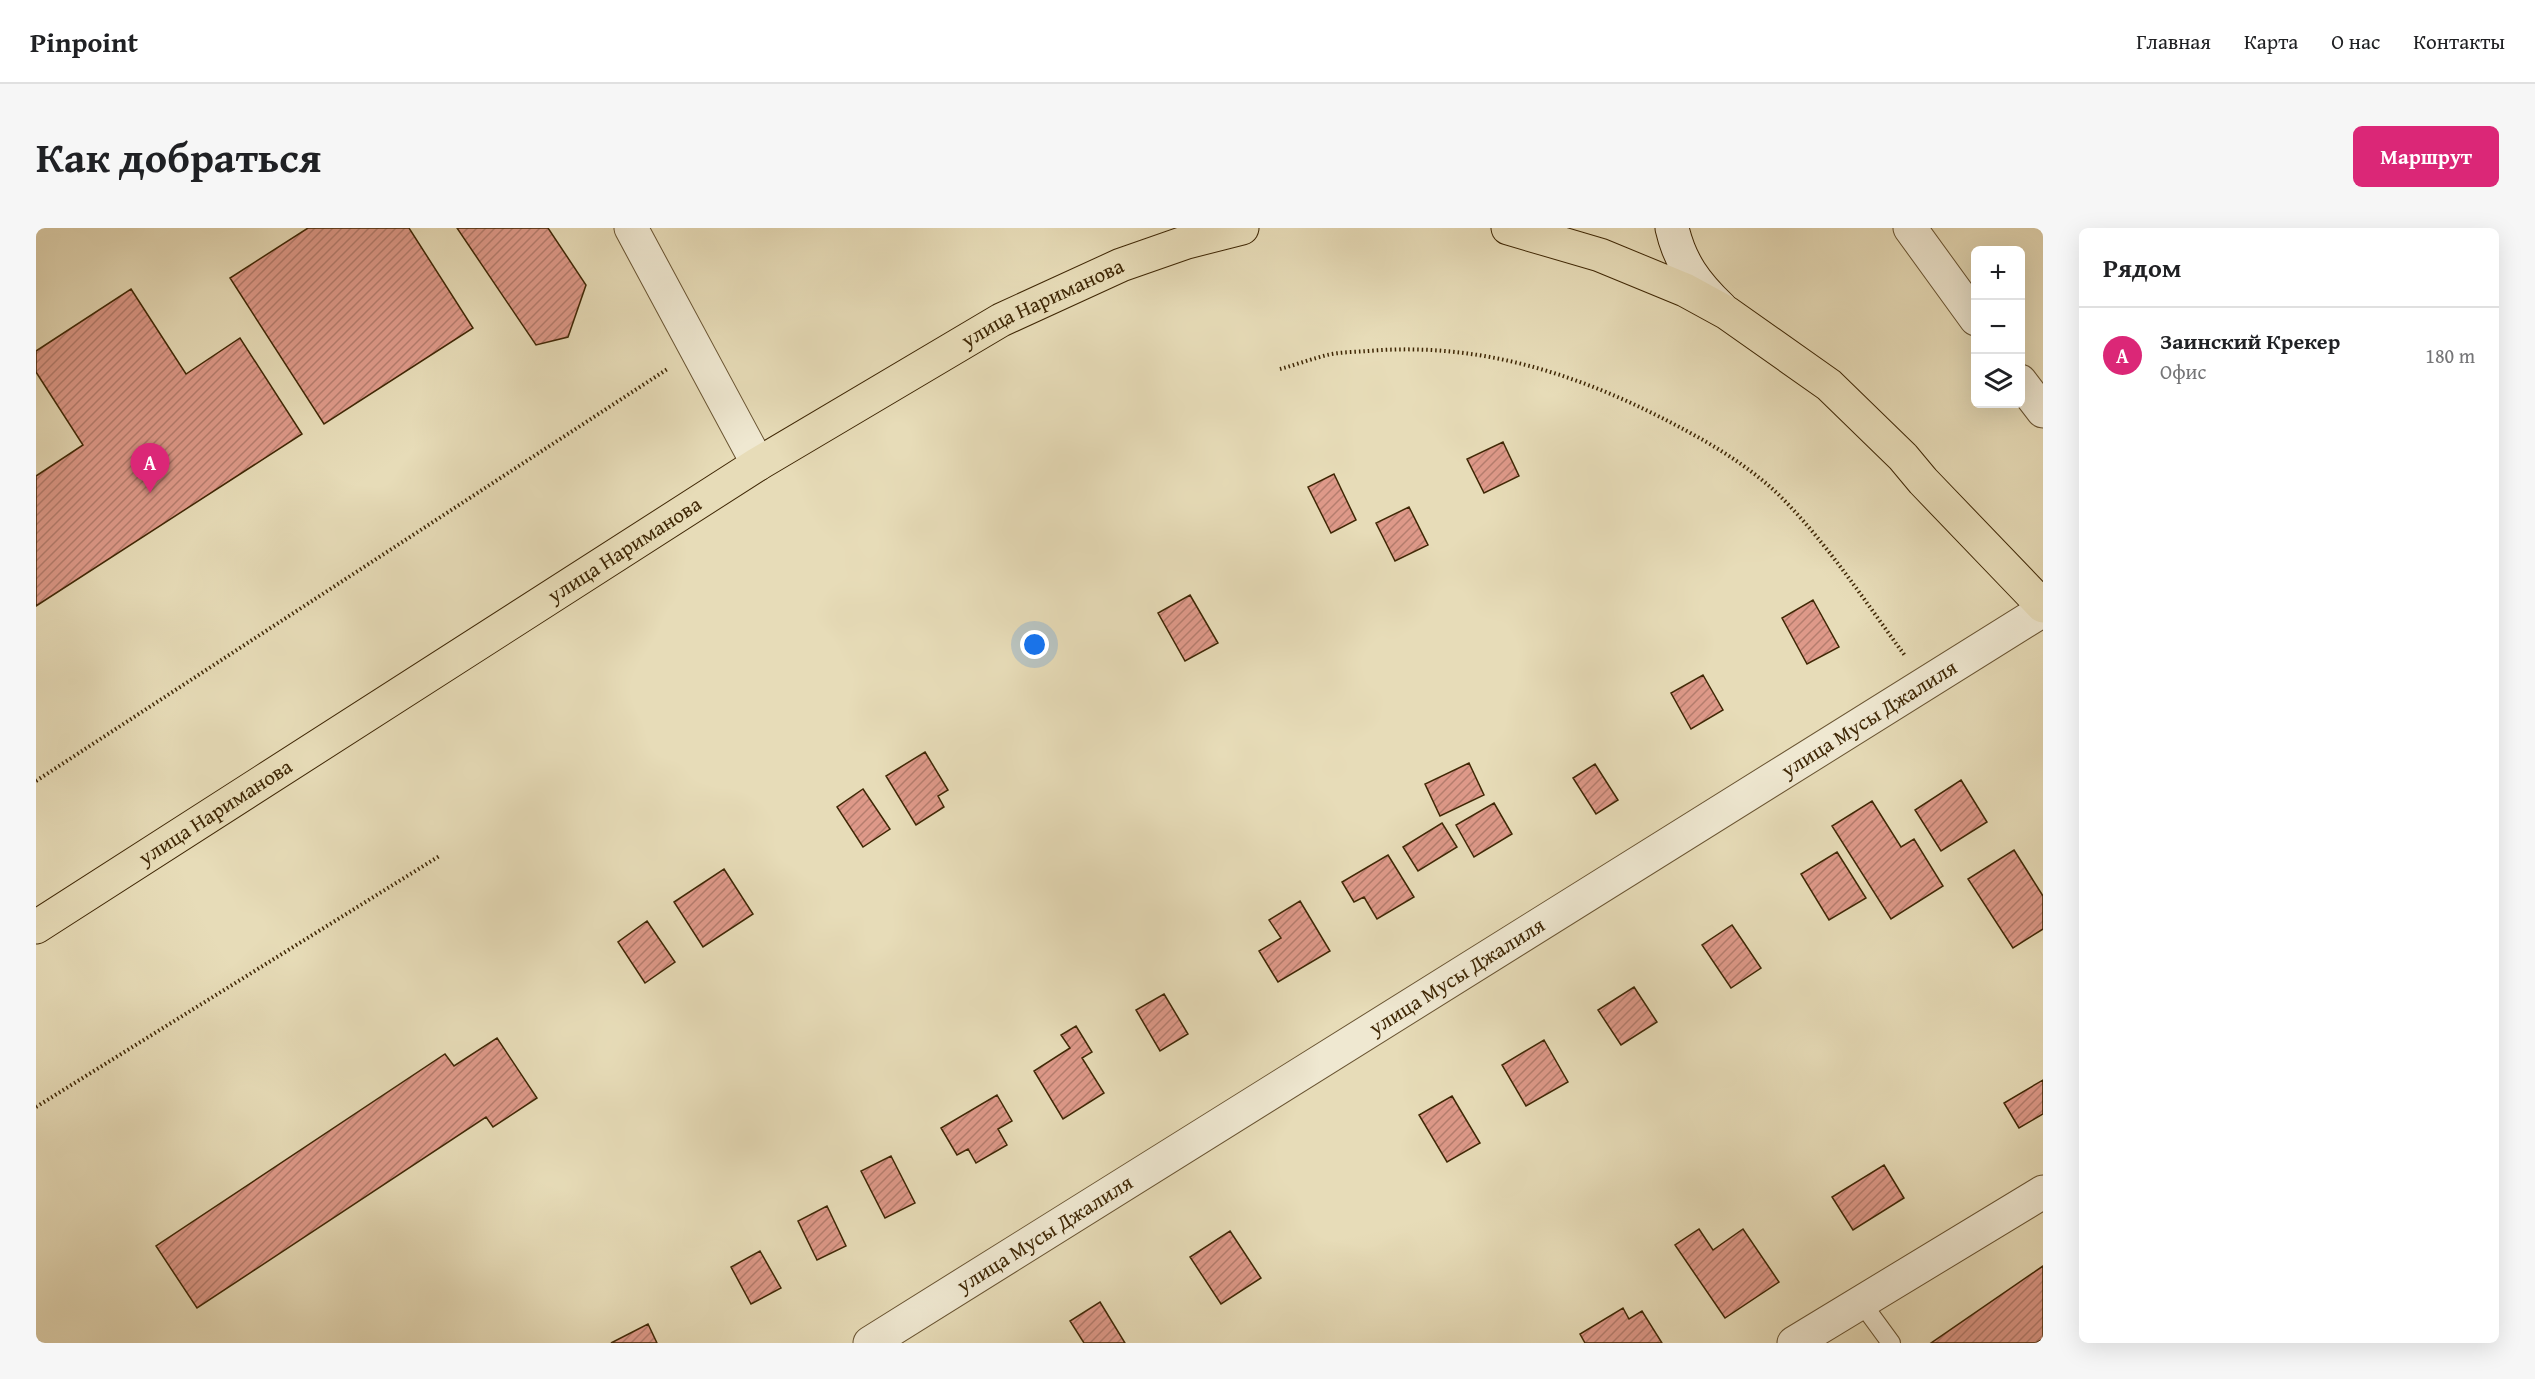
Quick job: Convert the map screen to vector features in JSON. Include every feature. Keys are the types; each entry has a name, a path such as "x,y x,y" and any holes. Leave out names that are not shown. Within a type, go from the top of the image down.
{"main road":[{"name":"улица Нариманова","path":"36,927 758,464 1000,320 1121,265 1186,242 1242,228"},
{"path":"1508,228 1551,239 1628,265 1685,290 1727,313 1829,385 1904,457 1923,481 2043,608"}],"street":[{"path":"631,228 758,464"},
{"path":"1672,228 1679,252 1698,286 1727,313"},
{"path":"1910,228 1971,312"},
{"path":"2025,388 2043,411"},
{"name":"улица Мусы Джалиля","path":"870,1343 2043,608"},
{"path":"1794,1343 2043,1192"}],"lane":[{"path":"1861,1302 1891,1343"}],"path":[{"path":"1280,369 1328,355 1400,348 1459,351 1526,364 1579,381 1644,409 1694,435 1746,467 1780,496 1815,535 1925,682"},
{"path":"36,781 698,349"},
{"path":"36,1107 441,855"}],"building":[{"path":"308,228 409,228 473,328 324,424 230,278"},
{"path":"457,228 548,228 586,285 568,337 536,345"},
{"path":"131,289 186,374 240,338 302,434 36,606 36,476 83,445 36,372 36,351"},
{"path":"1503,442 1519,476 1484,493 1467,459"},
{"path":"1334,474 1356,520 1331,533 1308,487"},
{"path":"1409,507 1428,545 1395,561 1376,523"},
{"path":"1190,595 1218,643 1185,661 1158,613"},
{"path":"1813,600 1839,647 1807,664 1782,618"},
{"path":"1703,675 1723,710 1691,729 1671,693"},
{"path":"925,752 948,790 938,796 944,807 916,825 886,776"},
{"path":"1469,763 1484,795 1440,816 1425,784"},
{"path":"1595,764 1618,800 1596,814 1573,778"},
{"path":"1961,780 1987,822 1941,851 1915,810"},
{"path":"863,789 890,829 863,847 837,807"},
{"path":"1872,801 1901,847 1914,839 1943,886 1891,919 1832,826"},
{"path":"1494,803 1512,834 1474,857 1456,825"},
{"path":"1442,823 1457,847 1418,871 1403,847"},
{"path":"2014,850 2043,896 2043,929 2013,948 1968,879"},
{"path":"1837,852 1866,898 1829,920 1801,874"},
{"path":"1388,855 1414,897 1377,919 1364,897 1354,902 1342,882"},
{"path":"724,869 753,914 703,947 674,902"},
{"path":"1300,901 1330,951 1278,982 1259,951 1281,938 1269,920"},
{"path":"647,921 675,962 645,983 618,942"},
{"path":"1732,925 1761,968 1731,988 1702,945"},
{"path":"1634,987 1657,1022 1621,1045 1598,1010"},
{"path":"1164,994 1188,1034 1160,1051 1136,1010"},
{"path":"1076,1026 1092,1052 1082,1058 1104,1093 1063,1119 1034,1071 1070,1048 1061,1035"},
{"path":"497,1038 537,1098 493,1127 486,1117 197,1308 156,1246 445,1054 454,1066"},
{"path":"1544,1040 1568,1082 1526,1106 1502,1065"},
{"path":"2043,1080 2043,1114 2019,1128 2004,1103"},
{"path":"997,1095 1012,1121 998,1129 1007,1145 976,1163 968,1149 957,1155 941,1128"},
{"path":"1452,1096 1480,1143 1447,1162 1419,1115"},
{"path":"891,1156 915,1203 885,1218 861,1171"},
{"path":"1884,1165 1904,1198 1853,1230 1832,1197"},
{"path":"827,1206 846,1246 817,1260 798,1221"},
{"path":"1699,1229 1713,1250 1743,1229 1779,1282 1725,1318 1675,1245"},
{"path":"1230,1231 1261,1278 1221,1304 1190,1257"},
{"path":"760,1251 781,1288 751,1304 731,1267"},
{"path":"2043,1266 2043,1339 2036,1343 1931,1343"},
{"path":"1100,1302 1125,1343 1084,1343 1070,1321"},
{"path":"1623,1308 1629,1319 1642,1311 1662,1343 1585,1343 1580,1334"},
{"path":"648,1324 657,1343 611,1343"}],"place":[{"name":"Заинский Крекер","path":"150,493"}]}
